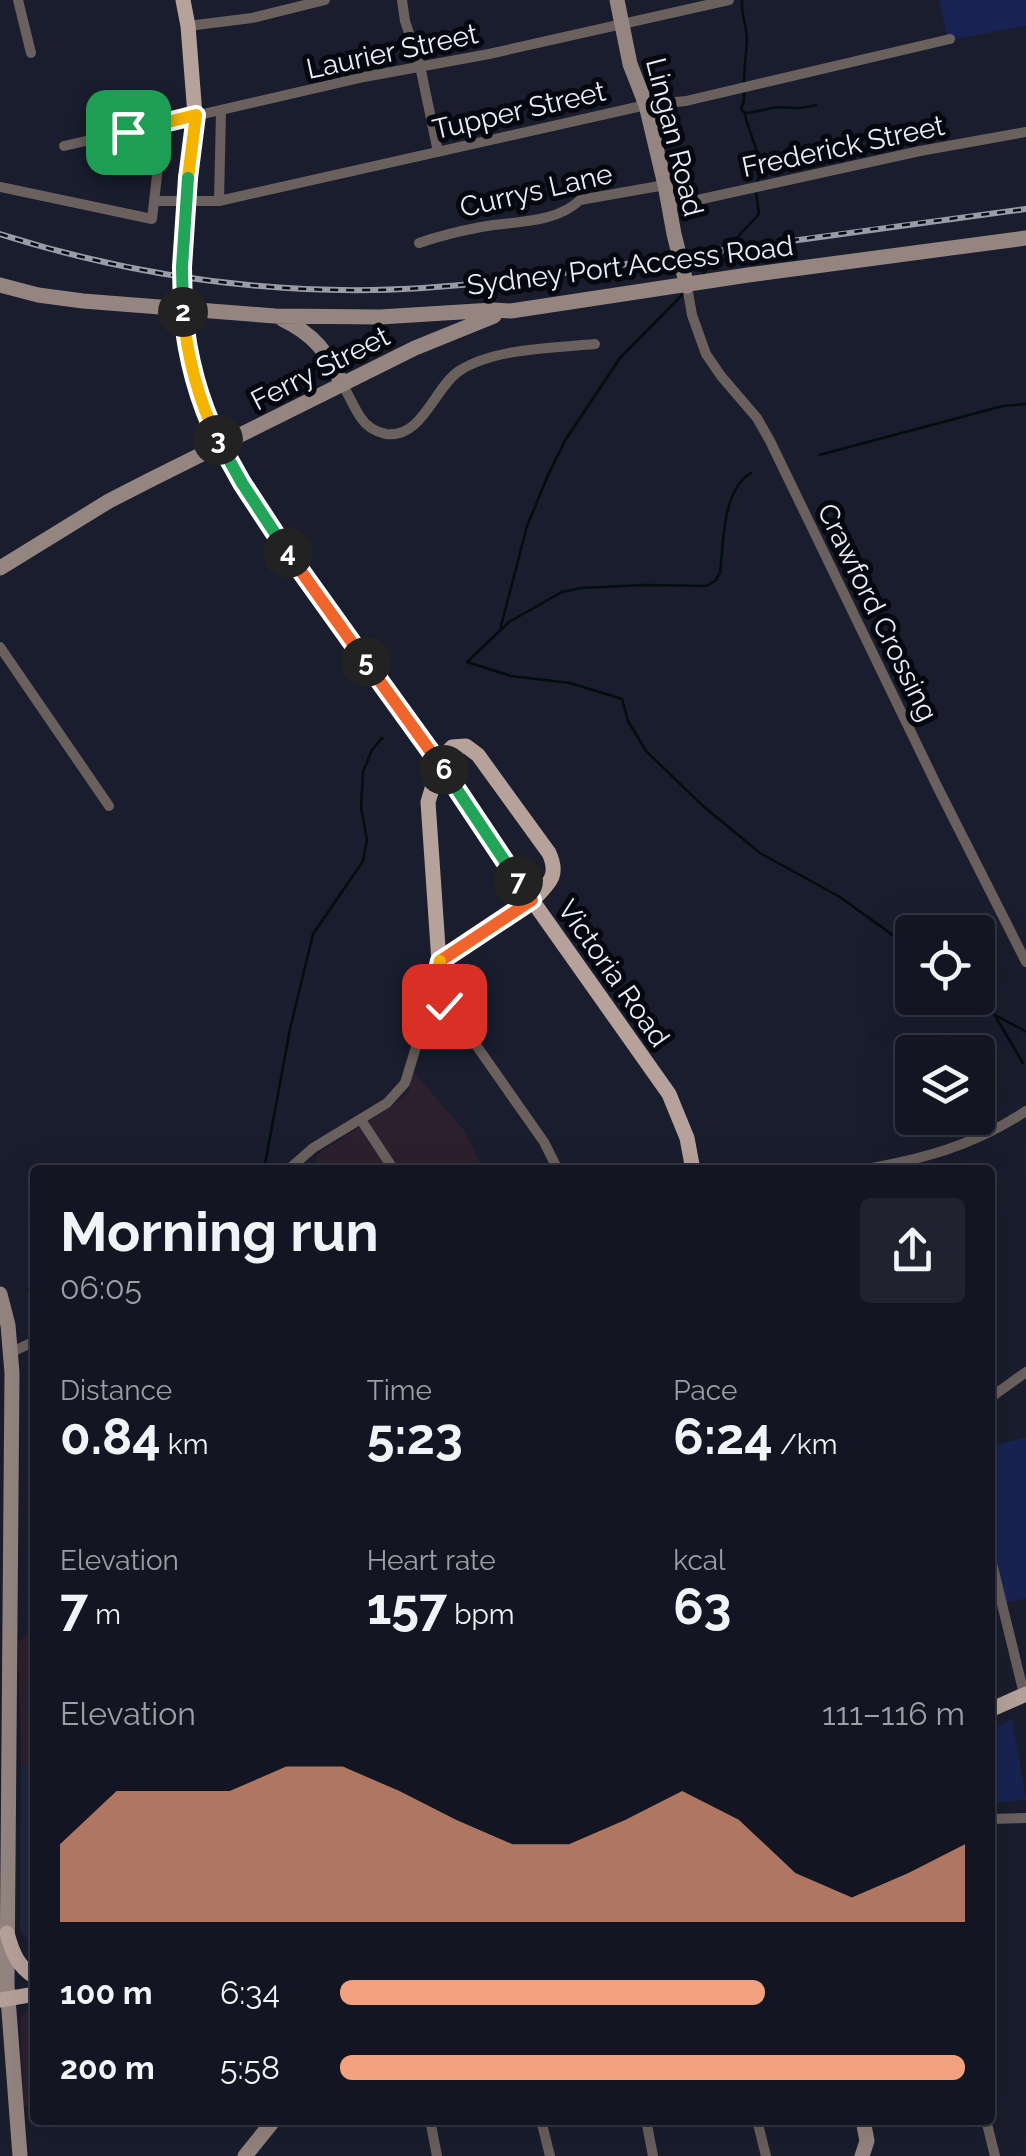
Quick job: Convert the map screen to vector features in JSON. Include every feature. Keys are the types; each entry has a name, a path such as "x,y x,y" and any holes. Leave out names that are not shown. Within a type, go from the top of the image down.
{"main road":[{"name":"Victoria Road","path":"183,0 196,115 182,254 182,300 189,354 204,409 228,460 257,506 669,1094 687,1138 693,1165"},
{"path":"439,962 428,802 441,758 452,746 466,746 478,755 552,858 553,876 532,900"},
{"path":"995,1708 1025,1694"},
{"path":"7,1933 14,1956 30,1973"},
{"path":"4,1999 30,1995"}],"street":[{"path":"18,0 31,53"},
{"path":"188,26 252,18 324,0"},
{"path":"402,0 438,152"},
{"name":"Lingan Road","path":"618,0 630,64 646,105 686,286"},
{"name":"Laurier Street","path":"64,146 729,0"},
{"name":"Tupper Street","path":"0,187 152,219 154,202 219,201 950,39"},
{"path":"219,201 221,111"},
{"path":"154,202 164,124"},
{"name":"Frederick Street","path":"670,206 920,150 1026,132"},
{"name":"Currys Lane","path":"419,243 570,210 580,200 665,185"},
{"name":"Sydney Port Access Road","path":"0,285 83,302 275,316 511,312 1026,238"},
{"name":"Crawford Crossing","path":"686,286 706,354 757,418 770,441 1026,962"},
{"name":"Ferry Street","path":"0,568 109,501 342,384 431,340 511,312"},
{"path":"275,316 312,337 332,362 362,420 381,434 394,435 412,426 445,384 472,364 525,351 595,344"},
{"path":"0,647 109,806"},
{"path":"294,1165 313,1148 387,1103 404,1083 439,962 532,900"},
{"path":"430,1001 452,1012 544,1142 556,1165"},
{"path":"886,1165 936,1155 976,1140 1026,1111"},
{"path":"361,1120 391,1165"},
{"path":"0,1294 12,1352 4,1999 20,2156"},
{"path":"12,1352 30,1343"},
{"path":"995,1394 1026,1372"},
{"path":"995,1576 1025,1694"},
{"path":"995,1819 1026,1818"},
{"path":"244,2156 270,2125"},
{"path":"431,2125 437,2156"},
{"path":"542,2125 550,2156"},
{"path":"647,2125 654,2156"},
{"path":"758,2125 766,2156"},
{"path":"862,2156 867,2141 864,2125"},
{"path":"987,2125 995,2156"}],"shaded area":[{"path":"939,0 1026,0 1026,26 948,40"},
{"path":"413,1071 463,1129 481,1165 315,1165 318,1154 409,1091"},
{"path":"1026,1437 1026,1598 1002,1604 995,1575 995,1446"},
{"path":"30,1632 30,1765 21,1766 18,1643"},
{"path":"1012,1719 1026,1800 995,1803 995,1728"},
{"path":"30,1765 30,1942 20,1931 21,1766"},
{"path":"30,2010 30,2106 24,2106 20,2018"}],"waterway":[{"path":"742,0 747,41 744,83"},
{"path":"744,91 741,109 745,113 816,105"},
{"path":"745,115 760,166 757,184"},
{"path":"732,243 759,214 756,191"},
{"path":"701,276 720,255"},
{"path":"500,630 527,526 566,439 620,358 685,292"},
{"path":"819,455 1003,406 1026,404"},
{"path":"751,473 734,491 720,573 715,581 706,586 645,585 562,592 509,622 467,662 511,676 570,683 622,699 628,721 646,751 703,806 760,853 840,897 895,937"},
{"path":"265,1165 290,1029 313,934 363,861 367,840 361,807 363,772 382,738"},
{"path":"995,1015 1023,1063"},
{"path":"995,1015 1025,1031"}],"railway":[{"path":"0,234 91,259 184,277 278,287 373,290 535,277 1026,209"}],"route":[{"path":"128,132 196,115 183,241 182,300 189,354 204,409 242,483 532,900 439,962 430,1001 444,1006"}]}
